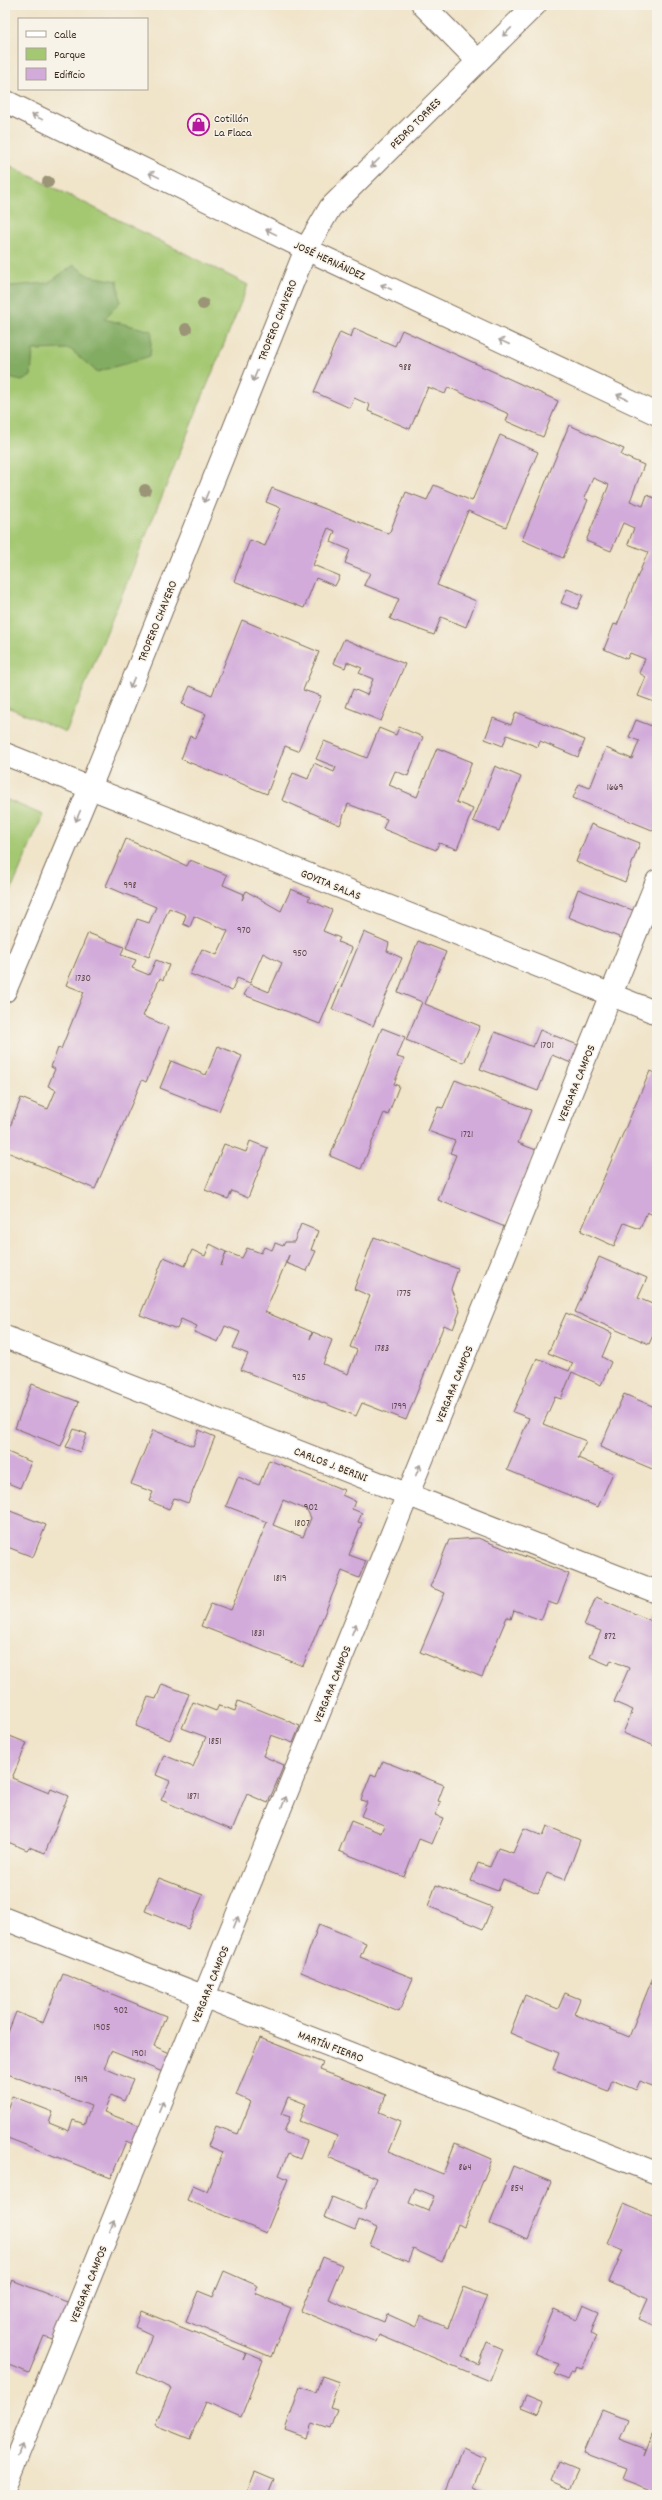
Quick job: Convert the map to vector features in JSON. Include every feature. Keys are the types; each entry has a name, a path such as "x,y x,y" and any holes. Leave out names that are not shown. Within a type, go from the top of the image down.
{"street":[{"path":"423,5 478,61"},
{"name":"PEDRO TORRES","path":"306,249 330,208 535,5"},
{"name":"JOSÉ HERNÁNDEZ","path":"5,101 306,249 657,414"},
{"name":"TROPERO CHAVERO","path":"5,991 90,788 306,249"},
{"name":"GOYITA SALAS","path":"5,754 657,1013"},
{"name":"VERGARA CAMPOS","path":"5,2486 205,1998 657,881"},
{"name":"CARLOS J. BERINI","path":"5,1337 657,1592"},
{"name":"MARTÍN FIERRO","path":"5,1918 205,1998 657,2173"},
{"path":"5,2493 10,2495"}],"green space":[{"path":"5,163 248,285 66,732 5,706"},
{"path":"74,265 89,276 118,281 120,302 104,319 152,331 150,356 97,372 70,349 33,350 31,376 22,381 5,377 5,282 11,286 48,283"},
{"path":"5,799 43,815 5,905"}],"building":[{"path":"354,328 395,346 402,330 558,401 543,437 506,421 509,414 448,387 445,394 428,387 410,429 368,411 370,405 354,398 350,408 314,392 340,332 351,337"},
{"path":"569,425 624,449 621,455 644,465 630,501 643,506 647,495 657,499 657,703 638,696 646,677 639,673 645,659 630,653 627,659 604,649 614,624 617,625 648,552 628,544 634,528 623,523 611,551 586,541 609,485 593,478 584,498 588,500 563,558 522,540"},
{"path":"500,435 538,452 506,527 468,511 437,585 476,601 466,627 441,617 434,635 390,619 399,599 364,585 370,573 345,563 350,550 331,542 335,531 328,528 313,565 340,576 335,586 316,578 304,608 234,581 250,540 265,546 281,508 266,502 272,488 389,534 406,492 427,500 434,485 472,501"},
{"path":"567,589 583,595 577,609 561,603"},
{"path":"242,620 319,652 303,690 321,696 298,751 285,746 267,794 181,759 190,736 196,738 206,714 182,704 190,686 212,695"},
{"path":"344,639 405,664 381,721 346,707 353,689 367,695 373,679 359,673 362,668 347,662 345,668 333,663"},
{"path":"516,712 585,740 578,757 540,741 538,747 507,735 503,746 485,739 493,718 511,725"},
{"path":"636,720 657,728 657,832 573,798 579,784 590,788 606,748 632,759 639,741 629,737"},
{"path":"399,727 423,737 408,776 395,771 389,785 417,797 437,748 472,762 456,802 473,809 457,849 439,843 436,850 383,829 387,819 348,804 340,825 282,800 293,773 308,779 314,763 334,772 336,767 316,759 324,741 367,758 379,728 396,735"},
{"path":"495,766 521,777 499,831 473,821"},
{"path":"591,824 640,843 625,882 576,862"},
{"path":"126,839 187,866 190,860 227,875 223,885 244,894 242,900 246,891 281,911 291,889 310,897 308,900 332,910 323,931 340,938 338,942 352,948 320,1024 244,995 250,984 269,992 282,963 263,953 250,983 237,978 232,991 190,974 202,949 217,955 228,931 194,916 190,927 183,924 186,915 169,908 149,957 126,948 137,919 149,923 156,907 106,886"},
{"path":"578,889 635,911 624,939 568,917"},
{"path":"364,932 389,943 387,951 402,958 373,1026 332,1009"},
{"path":"88,933 124,947 121,955 136,960 132,968 149,975 156,960 169,965 163,980 160,978 143,1016 169,1027 146,1082 142,1080 95,1189 5,1151 5,1140 21,1098 48,1109 56,1090 48,1086 55,1069 51,1067 58,1048 61,1049 84,992 66,985"},
{"path":"418,941 446,952 425,1004 480,1026 464,1063 406,1040 422,1002 398,992"},
{"path":"382,1028 405,1037 397,1057 404,1059 394,1084 399,1086 388,1115 384,1113 361,1169 330,1156"},
{"path":"540,1030 578,1045 571,1063 552,1055 538,1091 480,1069 495,1032 533,1047"},
{"path":"218,1046 242,1056 219,1111 160,1088 171,1061 206,1075"},
{"path":"650,1071 657,1074 657,1217 647,1212 640,1229 624,1223 614,1246 581,1231"},
{"path":"455,1080 531,1110 518,1143 536,1150 505,1227 438,1200 456,1155 450,1153 455,1141 428,1131 438,1107 443,1108"},
{"path":"250,1141 268,1148 248,1198 232,1191 228,1199 205,1190 224,1144 246,1152"},
{"path":"301,1224 318,1231 311,1250 316,1251 307,1271 286,1263 289,1255 265,1312 312,1332 310,1339 313,1332 332,1340 323,1364 348,1374 357,1350 350,1347 370,1296 354,1289 374,1237 458,1269 451,1289 460,1311 453,1329 444,1325 406,1420 362,1403 356,1416 241,1370 248,1354 233,1348 240,1332 225,1326 218,1342 194,1332 197,1326 181,1319 177,1329 140,1315 164,1257 185,1266 192,1250 205,1256 210,1244 242,1258 247,1248 261,1253 264,1247 272,1250 275,1243 283,1246 285,1242 294,1242"},
{"path":"599,1257 647,1278 638,1298 657,1306 657,1326 649,1344 575,1312"},
{"path":"566,1313 612,1333 602,1357 611,1362 601,1385 572,1372 561,1399 555,1397 543,1424 586,1441 578,1458 613,1473 598,1507 507,1470 529,1418 513,1412 537,1358 569,1371 573,1363 548,1353"},
{"path":"32,1384 79,1402 61,1446 15,1428"},
{"path":"624,1394 657,1408 657,1471 600,1447"},
{"path":"74,1429 87,1434 80,1452 66,1447"},
{"path":"153,1430 193,1446 199,1430 215,1437 188,1503 174,1498 169,1509 149,1501 153,1492 131,1484"},
{"path":"5,1451 31,1462 20,1488 5,1482"},
{"path":"269,1460 344,1490 342,1495 355,1501 352,1509 362,1513 358,1522 362,1523 349,1555 366,1561 359,1578 342,1571 303,1666 201,1626 211,1603 231,1610 267,1522 226,1506 238,1477 259,1485","holes":["283,1500 307,1510 311,1518 303,1537 273,1525"]},
{"path":"5,1509 46,1525 33,1557 5,1546"},
{"path":"478,1538 569,1574 557,1605 548,1602 541,1620 514,1610 511,1619 507,1617 482,1677 420,1652 445,1593 430,1587 449,1540"},
{"path":"596,1597 652,1621 657,1608 657,1747 623,1733 633,1710 614,1702 629,1668 611,1660 609,1665 590,1657 601,1631 584,1625"},
{"path":"162,1684 189,1694 170,1740 136,1726 148,1697 156,1699"},
{"path":"238,1701 300,1726 293,1743 271,1735 263,1756 284,1765 268,1803 247,1794 232,1830 161,1800 170,1781 156,1775 164,1755 193,1767 206,1737 182,1728 193,1702 216,1711 219,1705 235,1711"},
{"path":"5,1734 27,1743 12,1778 49,1793 51,1789 68,1796 45,1853 29,1847 27,1850 8,1842 5,1849"},
{"path":"383,1761 444,1785 438,1801 441,1802 435,1815 443,1818 432,1844 419,1839 404,1877 339,1851 351,1821 381,1833 384,1825 361,1816 367,1802 361,1800 371,1774 376,1776"},
{"path":"547,1826 580,1840 565,1880 547,1873 538,1893 503,1879 498,1891 471,1881 478,1863 490,1867 498,1848 513,1853 524,1828 543,1836"},
{"path":"159,1878 203,1895 188,1929 145,1911"},
{"path":"436,1885 492,1907 483,1929 428,1906"},
{"path":"319,1924 366,1943 360,1957 413,1978 399,2012 301,1972"},
{"path":"63,1974 166,2016 154,2046 172,2054 165,2073 111,2051 104,2068 133,2080 124,2101 111,2095 104,2112 143,2127 135,2145 126,2141 111,2178 5,2137 5,2115 12,2096 53,2112 49,2123 69,2131 73,2120 84,2124 91,2106 5,2073 5,2040 16,2012 43,2023"},
{"path":"653,1977 657,1978 657,2088 640,2081 636,2090 612,2080 608,2091 553,2069 559,2053 510,2033 525,1995 558,2009 565,1993 580,1999 574,2014 629,2037"},
{"path":"260,2038 323,2063 320,2070 386,2095 379,2112 401,2121 388,2152 443,2174 455,2143 492,2159 464,2227 458,2224 442,2262 413,2249 408,2262 370,2246 377,2228 359,2220 355,2230 324,2217 332,2197 364,2210 377,2178 328,2157 337,2136 299,2121 306,2104 288,2097 281,2114 290,2117 284,2132 307,2141 300,2159 288,2154 279,2175 288,2179 266,2233 187,2200 193,2185 207,2191 223,2152 208,2146 216,2126 238,2134 251,2102 236,2095","holes":["415,2188 434,2196 428,2211 409,2203"]},
{"path":"513,2166 551,2182 528,2240 490,2224"},
{"path":"624,2204 657,2218 657,2327 639,2319 648,2299 609,2282 623,2250 608,2244"},
{"path":"323,2257 342,2265 328,2299 384,2322 387,2314 416,2327 420,2316 448,2328 464,2287 487,2296 462,2357 478,2364 487,2342 503,2349 490,2381 379,2335 376,2342 301,2311"},
{"path":"224,2271 258,2286 255,2293 291,2308 271,2357 186,2321 198,2291 213,2297"},
{"path":"12,2280 72,2304 58,2341 44,2336 29,2373 5,2363 5,2297"},
{"path":"583,2305 599,2312 591,2333 596,2336 582,2369 576,2367 574,2373 571,2372 567,2380 554,2374 559,2364 535,2354 554,2309 577,2319"},
{"path":"141,2311 263,2360 241,2417 206,2402 190,2439 155,2425 171,2388 137,2373 152,2335 135,2327"},
{"path":"322,2376 339,2382 330,2407 337,2409 330,2429 312,2423 307,2438 285,2430 300,2387 316,2392"},
{"path":"526,2395 543,2402 538,2414 521,2407"},
{"path":"602,2410 627,2420 619,2439 646,2449 644,2455 654,2430 657,2432 657,2492 623,2479 627,2469 584,2453"},
{"path":"463,2447 485,2457 473,2488 490,2495 443,2495"},
{"path":"559,2461 578,2469 569,2489 551,2481"},
{"path":"255,2472 274,2480 268,2495 246,2495"}],"place":[{"name":"Cotillón La Flaca","path":"198,125"}]}
